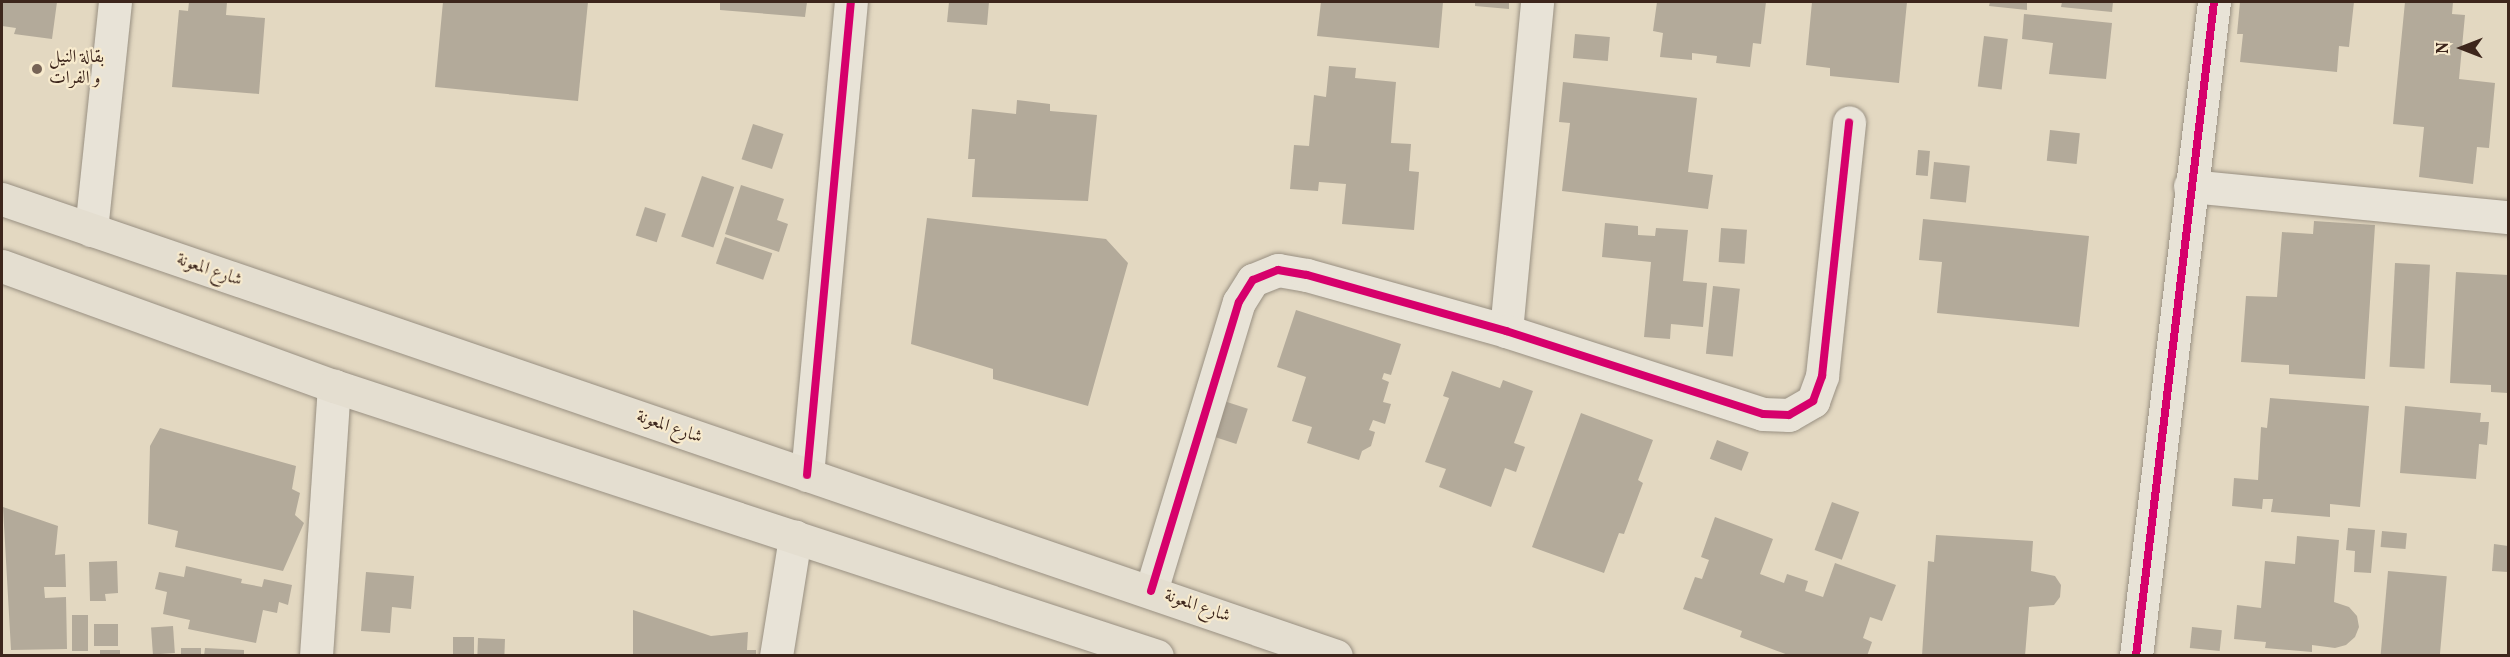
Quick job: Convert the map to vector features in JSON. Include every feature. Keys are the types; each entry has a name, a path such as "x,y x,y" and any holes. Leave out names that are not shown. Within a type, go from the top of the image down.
{"highway":[{"name":"شارع المعونة","path":"2,199 1336,656"},
{"path":"2,266 334,386 1157,656"}],"street":[{"path":"91,231 115,2"},
{"path":"807,475 851,2"},
{"path":"1506,331 1537,2"},
{"path":"2136,656 2190,186 2214,2"},
{"path":"1151,591 1239,302 1253,280 1278,270 1307,275 1506,331 1763,414 1789,415 1813,401 1822,376 1849,122"},
{"path":"2190,186 2508,217"},
{"path":"316,656 334,386"},
{"path":"776,656 795,537"}],"building":[{"path":"2,2 57,2 52,39 14,34 16,28 2,26"},
{"path":"189,2 227,2 226,15 265,18 259,94 172,87 179,10 188,11"},
{"path":"443,2 588,2 578,101 435,87"},
{"path":"720,2 807,2 805,17 720,10"},
{"path":"949,2 989,2 987,25 947,22"},
{"path":"1321,2 1443,2 1439,48 1317,36"},
{"path":"1475,2 1509,2 1509,9 1475,6"},
{"path":"1657,2 1766,2 1761,44 1753,43 1750,67 1716,63 1717,56 1692,53 1692,60 1660,57 1663,33 1653,31"},
{"path":"1812,2 1907,2 1899,83 1830,76 1830,68 1806,65"},
{"path":"1990,2 2027,2 2027,10 1989,6"},
{"path":"2062,2 2113,2 2112,12 2061,7"},
{"path":"2240,2 2354,2 2349,47 2339,46 2337,72 2240,62 2243,34 2237,34"},
{"path":"2405,2 2453,2 2452,14 2465,15 2459,79 2495,83 2489,148 2477,147 2473,184 2419,177 2424,127 2393,124"},
{"path":"2024,14 2112,23 2106,79 2049,74 2053,43 2022,39"},
{"path":"1575,34 1610,37 1608,61 1573,58"},
{"path":"1984,36 2008,39 2002,90 1978,87"},
{"path":"1329,66 1356,68 1355,78 1396,82 1391,143 1411,144 1409,171 1419,172 1414,230 1342,224 1346,184 1319,182 1318,191 1290,189 1294,145 1309,146 1314,95 1326,97"},
{"path":"1563,82 1697,98 1688,172 1713,175 1708,209 1562,191 1570,123 1559,122"},
{"path":"1017,100 1050,104 1050,111 1097,115 1088,201 972,197 975,159 968,159 972,109 1016,114"},
{"path":"753,124 783,134 772,169 742,159"},
{"path":"2050,130 2080,133 2077,164 2047,161"},
{"path":"1918,150 1930,151 1928,176 1916,175"},
{"path":"1934,162 1970,166 1966,203 1930,199"},
{"path":"702,176 734,187 713,248 681,237"},
{"path":"741,185 784,199 777,220 788,224 779,252 725,234"},
{"path":"645,207 666,214 657,242 636,236"},
{"path":"927,218 1106,239 1128,263 1088,406 993,379 993,369 911,344"},
{"path":"1923,219 2089,236 2079,327 1937,313 1942,262 1919,260"},
{"path":"2314,221 2375,225 2365,379 2289,374 2289,365 2241,362 2246,296 2277,297 2282,232 2313,234"},
{"path":"1605,223 1638,226 1638,235 1655,236 1656,228 1688,230 1683,281 1707,283 1703,327 1671,324 1670,339 1644,337 1651,262 1602,257"},
{"path":"1721,228 1747,230 1745,264 1719,262"},
{"path":"725,237 772,253 763,280 716,263"},
{"path":"2395,263 2430,265 2425,369 2390,367"},
{"path":"2456,272 2508,275 2508,393 2491,392 2491,385 2450,383"},
{"path":"1713,286 1740,289 1733,356 1706,354"},
{"path":"1296,310 1401,344 1391,375 1384,373 1382,379 1389,382 1383,402 1391,404 1385,424 1373,420 1369,430 1375,432 1371,446 1362,451 1359,460 1307,443 1312,427 1292,421 1306,377 1277,367"},
{"path":"1452,371 1500,388 1503,380 1533,391 1514,443 1525,447 1516,472 1505,468 1491,507 1439,487 1446,469 1425,462 1449,398 1443,396"},
{"path":"2270,398 2369,406 2360,507 2330,504 2330,517 2271,512 2273,499 2263,499 2262,509 2232,506 2234,478 2258,480 2261,427 2267,428"},
{"path":"1224,401 1248,409 1236,444 1213,436"},
{"path":"2405,406 2481,413 2480,422 2489,422 2487,445 2479,444 2476,479 2400,473"},
{"path":"1581,413 1653,440 1638,480 1643,483 1624,534 1619,533 1604,573 1532,547"},
{"path":"160,428 296,466 292,489 300,493 295,515 304,523 283,571 175,547 178,531 148,524 150,446"},
{"path":"1717,440 1749,452 1742,471 1710,459"},
{"path":"1832,502 1859,512 1842,560 1815,550"},
{"path":"3,507 58,526 55,555 65,554 66,587 44,587 45,598 66,597 67,649 11,650"},
{"path":"1715,517 1773,539 1760,574 1784,583 1787,574 1808,581 1805,591 1823,597 1835,563 1896,585 1882,621 1870,617 1863,638 1872,642 1867,656 1791,656 1740,637 1742,631 1683,609 1695,577 1702,579 1709,560 1701,557"},
{"path":"2348,528 2375,530 2371,573 2354,572 2355,551 2346,550"},
{"path":"2382,531 2407,533 2406,549 2381,547"},
{"path":"1936,535 2033,541 2031,571 2055,576 2061,585 2060,597 2054,605 2029,607 2025,656 1922,656 1928,561 1934,562"},
{"path":"2297,536 2339,540 2334,602 2349,607 2357,616 2359,627 2355,637 2346,645 2335,648 2312,645 2312,652 2265,648 2266,642 2234,639 2237,605 2261,608 2265,561 2295,564"},
{"path":"2494,544 2508,546 2508,572 2492,571"},
{"path":"117,561 118,593 105,594 106,601 90,601 89,562"},
{"path":"186,566 242,579 241,583 262,587 264,579 292,585 288,605 279,602 277,613 263,610 256,643 188,629 190,620 163,614 167,592 155,589 159,572 184,577"},
{"path":"2388,571 2447,576 2440,656 2381,656"},
{"path":"366,572 414,576 411,609 392,607 390,633 361,631"},
{"path":"633,610 711,636 748,632 747,650 756,650 756,656 633,656"},
{"path":"72,615 88,615 88,651 72,651"},
{"path":"94,624 118,624 118,646 94,646"},
{"path":"173,626 175,653 153,654 151,628"},
{"path":"2192,627 2222,630 2220,651 2190,648"},
{"path":"453,637 474,637 474,656 453,656"},
{"path":"478,638 505,639 504,656 477,656"},
{"path":"181,648 201,648 201,656 181,656"},
{"path":"205,648 244,650 244,656 204,656"},
{"path":"100,650 120,650 120,656 100,656"}],"cycle path":[{"path":"807,475 851,2"},
{"path":"2136,656 2214,2"},
{"path":"1151,591 1239,302 1253,280 1278,270 1307,275 1506,331 1763,414 1789,415 1813,401 1822,376 1849,122"}],"place":[{"name":"بقالة النيل و الفرات","path":"37,69"}]}
